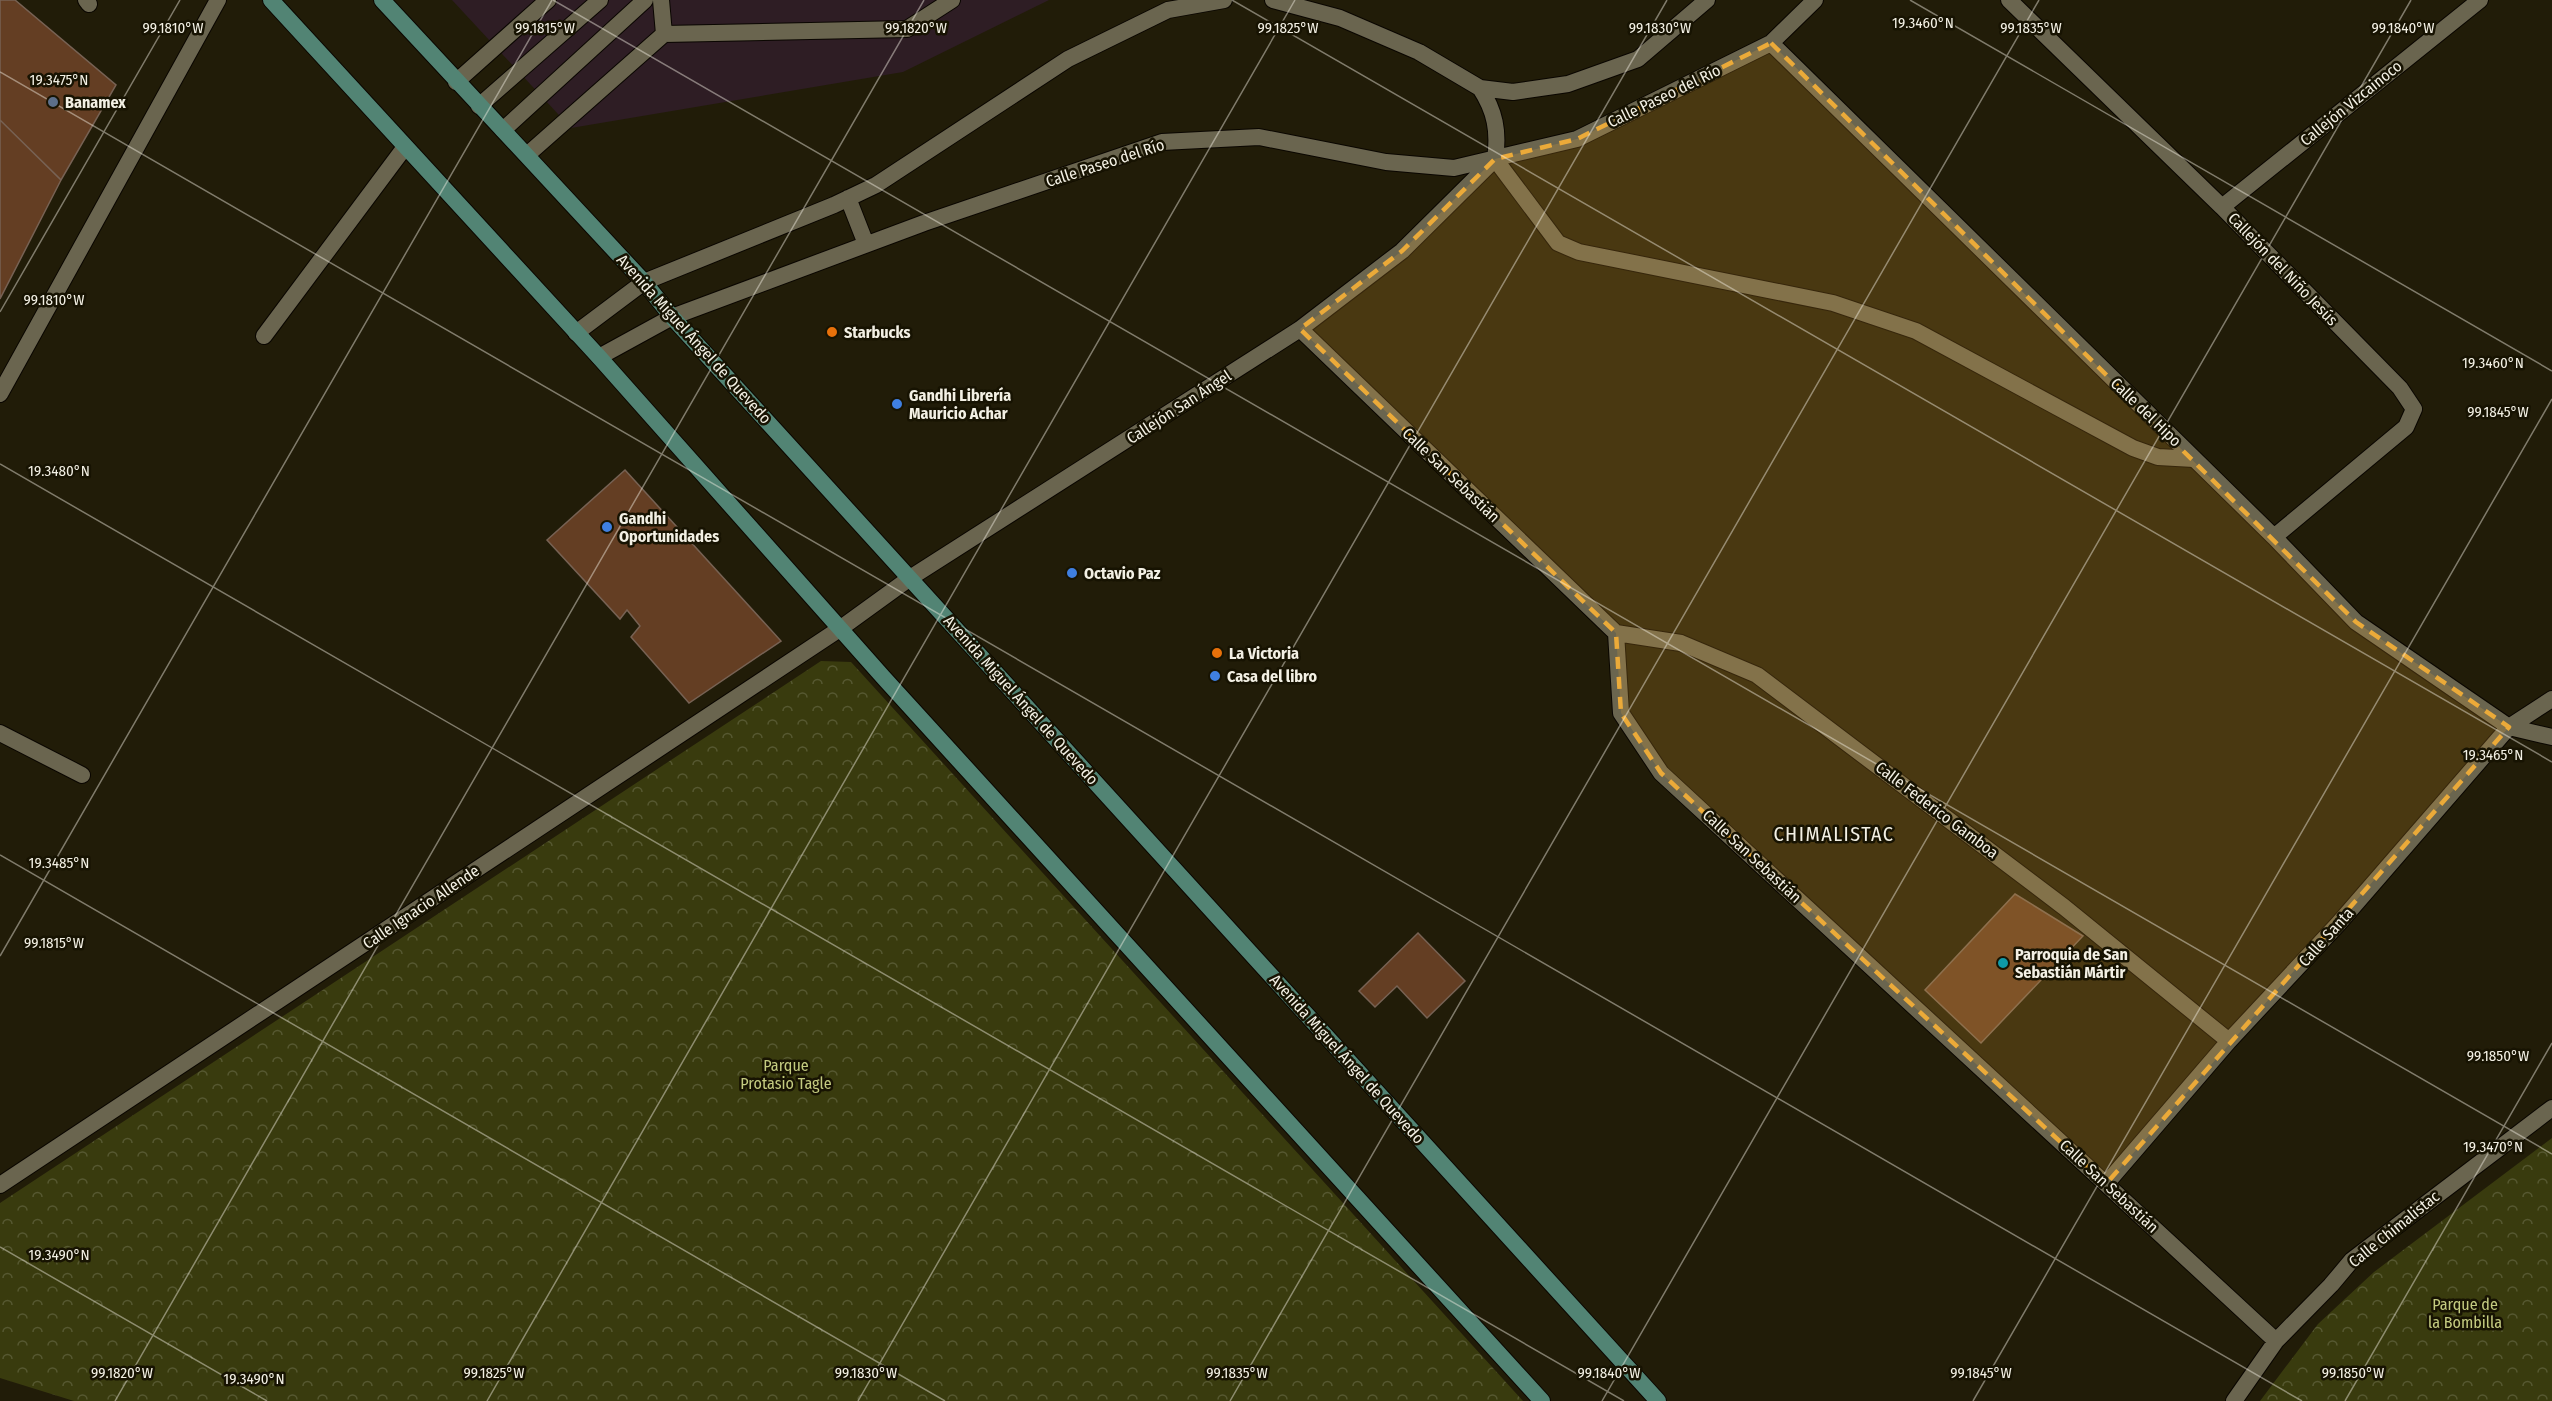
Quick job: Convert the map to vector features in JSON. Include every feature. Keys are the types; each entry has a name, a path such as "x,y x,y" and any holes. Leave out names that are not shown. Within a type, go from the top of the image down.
{"main road":[{"path":"271,0 598,357 1542,1401"},
{"name":"Avenida Miguel Ángel de Quevedo","path":"382,0 644,282 672,317 1658,1401"}],"street":[{"path":"0,394 218,0"},
{"path":"456,82 548,0"},
{"path":"479,106 600,0"},
{"path":"502,130 645,0"},
{"path":"661,0 664,34"},
{"path":"527,155 664,34 907,29 952,0"},
{"path":"576,333 644,282 876,185 1068,59 1168,10 1224,0"},
{"path":"1273,0 1340,18 1360,26 1419,52 1480,88 1513,92 1568,84 1638,59 1707,0"},
{"name":"Calle Paseo del Río","path":"598,357 672,317 866,244 1162,142 1259,137 1386,162 1454,168 1577,139 1771,43 1815,0"},
{"name":"Callejón del Niño Jesús","path":"2009,0 2222,207 2392,380 2414,409 2406,427 2274,537"},
{"name":"Callejón Vizcainoco","path":"2222,207 2480,0"},
{"name":"Calle del Hipo","path":"1771,43 2274,537 2356,622 2509,727 2552,737"},
{"path":"1480,88 1491,107 1497,126 1495,159 1558,243 1579,252 1833,303 1916,331 2133,448 2158,457 2194,459"},
{"path":"264,336 405,147"},
{"name":"Callejón San Ángel","path":"841,628 910,578 1300,329 1402,251 1495,159"},
{"path":"848,198 866,244"},
{"name":"Calle San Sebastián","path":"1300,329 1616,633 1621,713 1661,773 2276,1341"},
{"name":"Calle Ignacio Allende","path":"0,1185 841,628"},
{"name":"Calle Federico Gamboa","path":"1616,633 1681,643 1757,675 2064,907 2229,1041"},
{"name":"Calle Santa","path":"2106,1184 2229,1041 2339,923 2509,727 2552,699"},
{"path":"0,733 82,775"},
{"name":"Calle Chimalistac","path":"2234,1401 2276,1341 2352,1260 2552,1108"}],"highlighted area":[{"path":"1771,43 2356,622 2509,727 2106,1184 1661,773 1621,713 1616,633 1300,329 1402,251 1495,159 1577,139"}],"shaded area":[{"path":"452,0 1049,0 903,72 571,128"}],"green space":[{"name":"Parque Protasio Tagle","path":"821,661 851,662 1523,1401 74,1401 0,1378 0,1203"},
{"name":"Parque de la Bombilla","path":"2552,1138 2552,1401 2260,1401 2318,1324 2374,1272"}],"building":[{"name":"Banamex","path":"0,0 15,0 116,85 61,180 0,120"},
{"path":"0,120 61,180 0,299"},
{"path":"625,470 781,641 689,703 631,637 640,626 627,610 620,619 547,540"},
{"name":"Parroquia de San Sebastián Mártir","path":"2015,894 2083,936 1981,1043 1925,990"},
{"path":"1418,933 1465,981 1427,1018 1397,986 1375,1007 1359,991"}],"place":[{"name":"Banamex","path":"53,102"},
{"name":"Starbucks","path":"832,332"},
{"name":"Gandhi Librería Mauricio Achar","path":"897,404"},
{"name":"Gandhi Oportunidades","path":"607,527"},
{"name":"Octavio Paz","path":"1072,573"},
{"name":"La Victoria","path":"1217,653"},
{"name":"Casa del libro","path":"1215,676"},
{"name":"Parroquia de San Sebastián Mártir","path":"2003,963"}],"district":[{"name":"CHIMALISTAC","path":"1834,834"}]}
